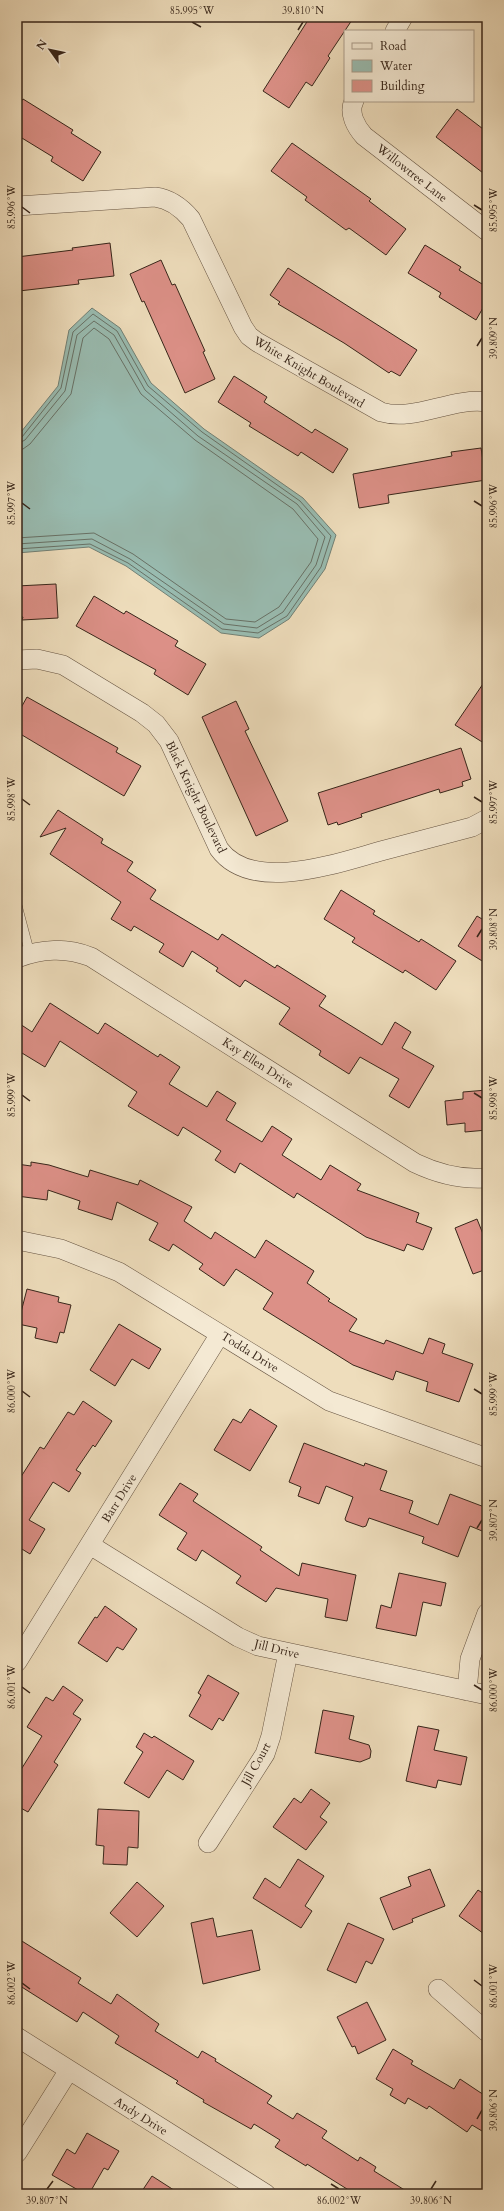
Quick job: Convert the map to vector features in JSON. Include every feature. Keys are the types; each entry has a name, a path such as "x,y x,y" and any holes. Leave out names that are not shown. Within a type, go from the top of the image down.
{"street":[{"path":"396,30 403,17"},
{"name":"Willowtree Lane","path":"353,103 353,118 364,136 487,231"},
{"name":"White Knight Boulevard","path":"17,206 155,197 170,201 180,207 191,219 242,327 249,336 257,342 368,407 385,414 398,415 464,402 487,402"},
{"name":"Black Knight Boulevard","path":"17,660 37,659 63,665 142,713 156,724 169,741 219,849 227,858 243,868 257,871 279,872 313,870 472,827 486,820"},
{"name":"Kay Ellen Drive","path":"23,956 56,950 75,952 91,957 415,1163 448,1176 467,1179 487,1178"},
{"name":"Todda Drive","path":"17,1240 61,1249 108,1267 143,1285 329,1401 487,1458"},
{"name":"Barr Drive","path":"17,1662 220,1334"},
{"name":"Jill Drive","path":"90,1545 238,1637 258,1646 487,1695"},
{"path":"466,1691 470,1660 487,1613"},
{"name":"Jill Court","path":"208,1843 265,1754 271,1736 288,1653"},
{"path":"438,1989 487,2032"},
{"name":"Andy Drive","path":"17,2037 266,2194"},
{"path":"17,2153 69,2070"}],"lane":[{"path":"17,905 23,956"}],"water":[{"path":"92,308 120,328 151,383 204,429 303,498 336,535 325,569 289,619 259,638 221,633 126,566 89,547 17,553 17,437 58,386 69,330"}],"building":[{"path":"310,17 354,17 328,56 330,58 312,86 306,82 289,108 263,91"},
{"path":"23,99 73,130 71,133 101,152 83,181 51,161 53,157 17,135 17,107"},
{"path":"457,109 487,132 487,176 436,137"},
{"path":"292,143 371,199 369,201 406,229 386,255 349,228 346,230 305,200 307,197 271,171"},
{"path":"110,243 114,276 78,280 79,284 19,291 19,287 17,288 17,257 73,250 72,248"},
{"path":"425,245 461,267 459,270 487,287 487,301 476,320 439,297 441,293 408,273"},
{"path":"161,260 172,285 175,284 205,351 203,352 215,379 185,393 144,301 142,302 130,274"},
{"path":"288,268 417,350 400,376 391,371 389,373 344,343 278,304 280,302 270,295"},
{"path":"234,376 267,397 264,402 312,433 315,429 348,449 333,473 301,452 298,456 249,426 251,423 218,402"},
{"path":"481,448 486,480 388,495 389,503 359,508 353,474 452,456 451,452"},
{"path":"56,584 58,618 22,620 23,617 17,617 17,586"},
{"path":"94,596 124,614 126,611 178,641 175,646 206,664 188,695 154,674 156,670 76,626"},
{"path":"487,678 487,745 455,725"},
{"path":"27,697 118,748 116,752 141,766 124,796 17,732 17,715"},
{"path":"236,701 249,729 245,731 288,821 256,836 202,717"},
{"path":"461,748 471,779 462,782 463,786 440,793 439,789 361,814 362,817 338,825 337,822 328,825 318,793"},
{"path":"58,810 103,839 101,843 133,862 127,871 156,890 150,899 218,940 222,934 275,968 277,965 326,996 319,1006 382,1045 395,1022 411,1032 402,1048 434,1066 409,1108 389,1096 399,1079 360,1057 349,1074 319,1055 321,1051 279,1024 290,1008 245,980 240,987 216,971 218,968 192,951 183,967 159,952 164,944 134,926 131,931 111,919 121,902 50,854 66,828 40,837"},
{"path":"341,890 375,911 373,914 419,942 421,939 456,961 436,990 405,970 403,973 352,942 355,938 324,919"},
{"path":"477,916 487,922 487,964 458,946"},
{"path":"50,1003 98,1034 105,1023 158,1057 160,1054 180,1067 169,1084 207,1107 217,1091 236,1103 226,1120 262,1142 272,1126 292,1139 282,1155 321,1180 330,1165 361,1184 357,1190 419,1213 416,1222 432,1228 423,1250 407,1244 404,1251 366,1237 297,1193 294,1198 240,1163 235,1173 215,1160 221,1151 183,1127 178,1136 128,1106 137,1092 60,1041 45,1067 17,1050 17,1022 32,1032"},
{"path":"487,1090 487,1130 465,1132 465,1123 447,1125 445,1101 463,1099 463,1092"},
{"path":"31,1162 49,1165 88,1177 90,1170 138,1185 140,1180 192,1207 184,1221 211,1239 215,1232 255,1258 266,1240 314,1271 307,1283 330,1299 328,1301 357,1319 349,1331 384,1344 386,1340 423,1354 429,1338 445,1344 442,1353 473,1364 459,1402 426,1391 428,1382 396,1371 393,1380 353,1365 263,1309 273,1293 236,1269 224,1286 199,1269 203,1264 173,1244 169,1251 149,1240 158,1223 117,1202 112,1220 78,1209 80,1201 48,1190 47,1200 17,1196 17,1164 31,1166"},
{"path":"477,1219 487,1244 487,1269 473,1274 455,1228"},
{"path":"27,1289 59,1297 58,1302 71,1305 64,1333 60,1332 57,1343 35,1338 37,1328 18,1324"},
{"path":"119,1324 161,1349 149,1369 132,1359 115,1386 90,1370"},
{"path":"83,1401 112,1421 95,1447 93,1445 76,1470 81,1473 69,1492 53,1482 29,1520 45,1529 30,1554 17,1546 17,1483 40,1447 44,1449 68,1412 74,1415"},
{"path":"250,1409 277,1426 250,1471 214,1450 233,1419 241,1423"},
{"path":"304,1443 364,1466 365,1463 387,1471 380,1490 413,1501 409,1513 438,1525 450,1494 487,1508 487,1533 470,1526 458,1557 422,1543 424,1537 369,1518 366,1526 363,1527 346,1521 345,1519 353,1497 326,1486 319,1504 298,1496 301,1487 289,1482"},
{"path":"180,1483 198,1494 193,1501 262,1547 260,1550 299,1576 302,1563 356,1575 347,1621 325,1617 328,1599 276,1588 266,1602 236,1583 241,1576 202,1550 196,1561 177,1549 187,1533 159,1515"},
{"path":"399,1573 446,1583 441,1606 423,1602 416,1636 376,1628 381,1605 391,1608"},
{"path":"105,1606 137,1629 123,1650 117,1647 107,1662 78,1643 95,1617 97,1618"},
{"path":"208,1675 239,1693 223,1721 219,1718 212,1730 189,1716 201,1695 198,1693"},
{"path":"63,1686 83,1700 73,1714 81,1719 54,1762 58,1765 28,1812 17,1806 17,1776 42,1736 27,1727 46,1697 53,1701"},
{"path":"323,1710 354,1716 349,1739 369,1745 371,1751 370,1758 360,1762 315,1753"},
{"path":"418,1726 439,1730 434,1750 467,1757 461,1785 438,1780 436,1788 406,1781"},
{"path":"144,1733 152,1738 154,1736 194,1761 183,1780 167,1770 149,1798 124,1783 143,1752 136,1747"},
{"path":"311,1789 330,1803 320,1817 327,1822 306,1850 273,1827 294,1798 301,1803"},
{"path":"98,1809 139,1811 138,1848 128,1847 127,1865 103,1864 104,1846 96,1845"},
{"path":"298,1859 324,1876 305,1906 312,1911 301,1928 253,1898 265,1878 280,1888"},
{"path":"430,1869 445,1906 412,1919 413,1922 393,1930 380,1898 411,1886 408,1877"},
{"path":"137,1882 164,1906 137,1937 110,1913"},
{"path":"478,1890 487,1896 487,1936 459,1916"},
{"path":"213,1918 217,1937 252,1930 260,1970 203,1984 191,1923"},
{"path":"348,1923 384,1939 372,1964 366,1961 356,1983 327,1970"},
{"path":"17,1938 81,1978 78,1983 111,2004 117,1994 159,2024 155,2031 198,2058 202,2051 216,2059 215,2061 272,2096 267,2103 293,2119 297,2113 327,2131 322,2138 358,2161 360,2157 376,2167 374,2171 411,2194 355,2194 307,2164 306,2166 275,2147 280,2140 254,2124 251,2129 203,2102 204,2100 176,2083 178,2081 115,2043 119,2036 83,2012 77,2022 17,1984"},
{"path":"367,2002 386,2040 358,2054 355,2046 352,2047 337,2017"},
{"path":"393,2049 413,2061 411,2064 454,2089 460,2079 487,2097 487,2134 472,2125 467,2132 429,2106 427,2109 408,2098 405,2104 390,2095 393,2089 376,2079"},
{"path":"87,2133 119,2151 108,2170 104,2168 89,2194 85,2194 52,2175 67,2149 75,2154"},
{"path":"152,2176 180,2194 140,2194"}]}
